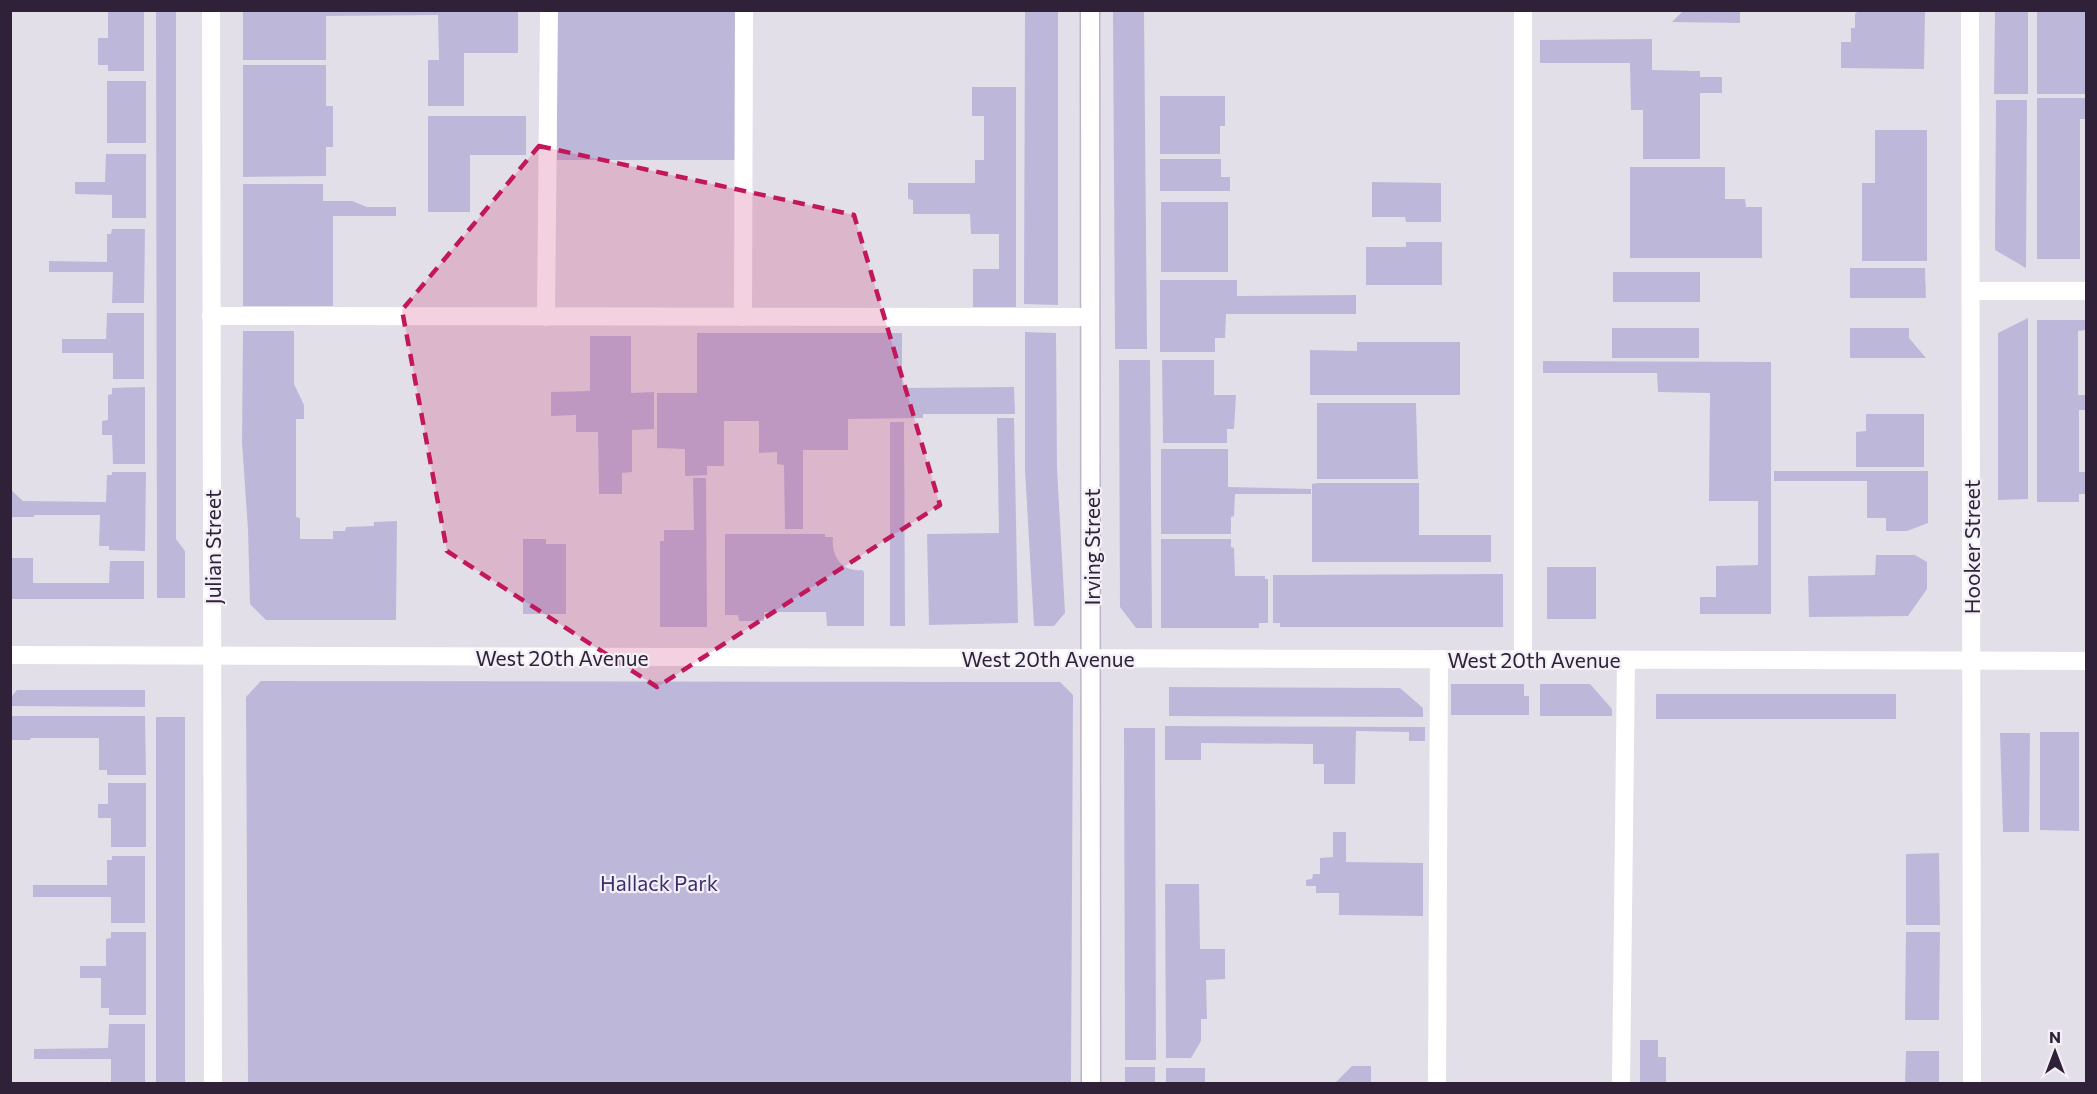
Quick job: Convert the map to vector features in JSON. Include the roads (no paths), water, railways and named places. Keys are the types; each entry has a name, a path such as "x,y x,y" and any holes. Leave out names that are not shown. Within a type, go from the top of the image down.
{"street":[{"name":"Julian Street","path":"211,10 213,1083"},
{"path":"546,317 549,10"},
{"path":"742,317 744,10"},
{"name":"Irving Street","path":"1090,10 1091,1083"},
{"path":"1523,10 1523,660"},
{"name":"Hooker Street","path":"1970,10 1972,1083"},
{"path":"1971,291 2086,291"},
{"path":"211,316 1090,317"},
{"name":"West 20th Avenue","path":"10,656 2086,660"},
{"path":"1437,1083 1439,659"},
{"path":"1621,1083 1626,660"}],"park label":[{"name":"Hallack Park","path":"659,882"}]}
